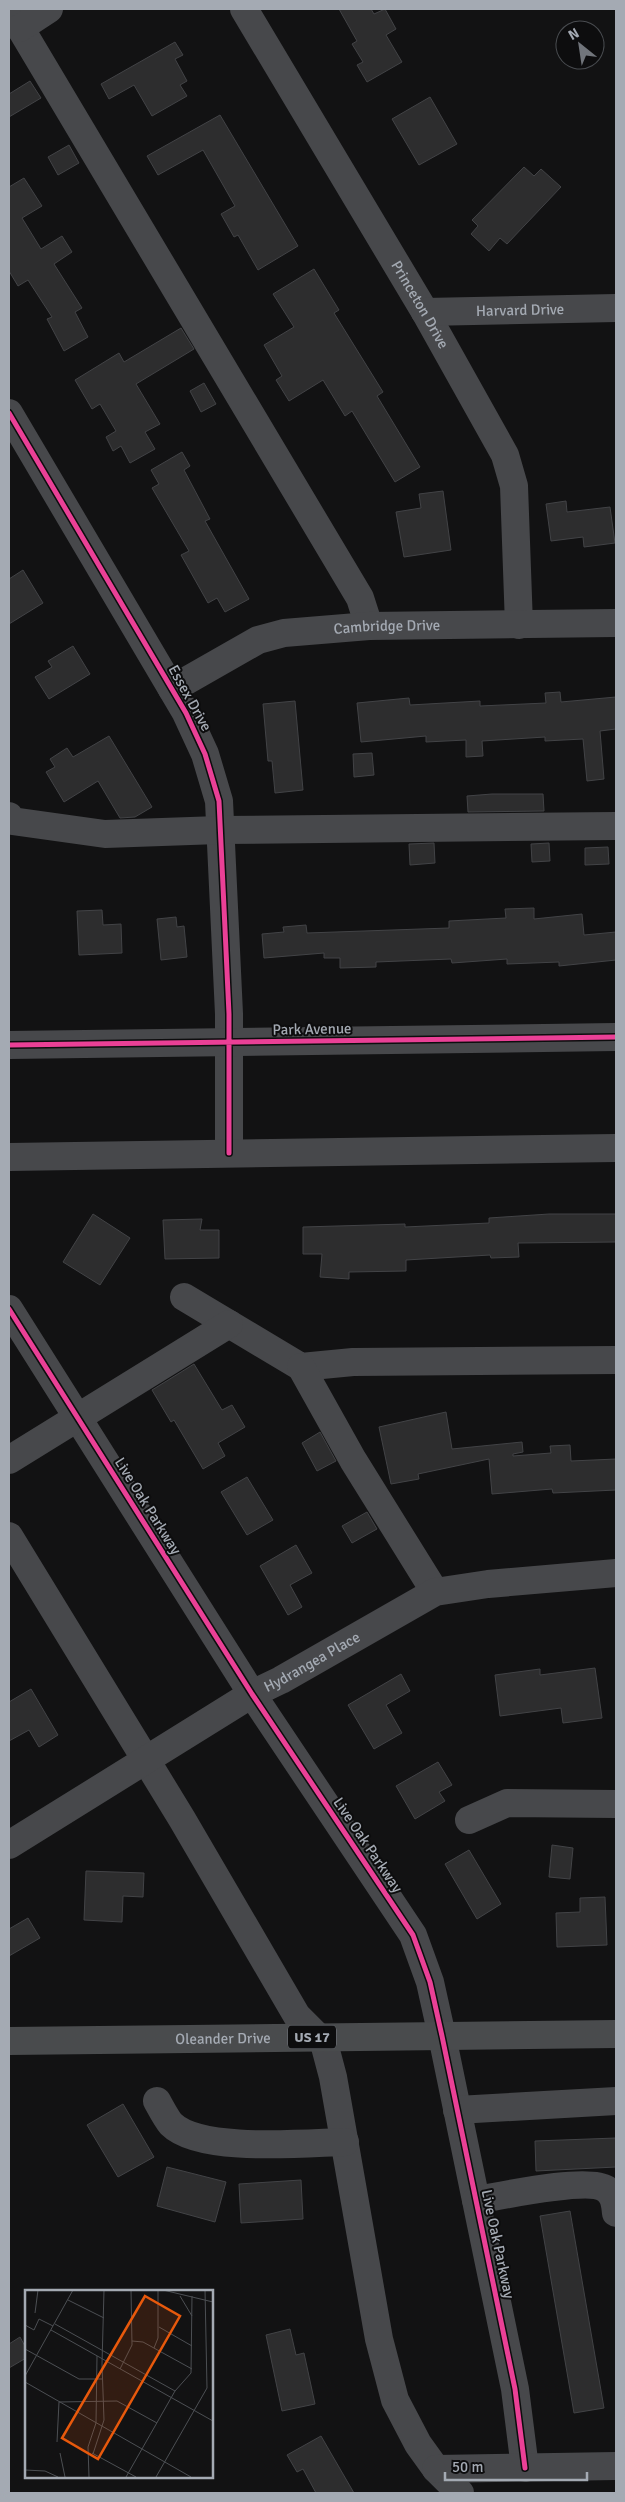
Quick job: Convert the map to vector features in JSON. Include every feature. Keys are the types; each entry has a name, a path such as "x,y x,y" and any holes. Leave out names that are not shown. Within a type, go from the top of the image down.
{"main road":[{"name":"Oleander Drive","path":"9,2041 616,2034"}],"street":[{"path":"49,9 14,18 360,598 370,626"},
{"name":"Princeton Drive","path":"244,9 425,312 505,455 512,473 516,518 519,625"},
{"name":"Harvard Drive","path":"425,312 616,308"},
{"name":"Essex Drive","path":"9,413 172,689 190,721 215,779 219,801 229,1043 229,1153"},
{"name":"Cambridge Drive","path":"172,689 242,648 271,636 370,626 616,624"},
{"path":"9,816 12,821 105,834 219,830 616,826"},
{"name":"Park Avenue","path":"9,1046 616,1037"},
{"path":"9,1157 616,1148"},
{"path":"184,1297 301,1367 354,1460 435,1592"},
{"name":"Live Oak Parkway","path":"9,1309 252,1694 413,1935 430,1982 442,2036 515,2389 525,2468"},
{"path":"9,1460 229,1324"},
{"path":"301,1367 353,1362 616,1360"},
{"path":"9,1536 146,1761 297,2016 324,2043 333,2077 379,2339 395,2400 418,2444 436,2469 460,2493"},
{"name":"Hydrangea Place","path":"9,1845 252,1694 435,1592 488,1584 616,1573"},
{"path":"469,1820 507,1803 616,1804"},
{"path":"157,2101 172,2124 200,2139 252,2144 345,2142"},
{"path":"457,2110 616,2102"},
{"path":"476,2200 561,2186 597,2185 610,2193 615,2200 616,2213"},
{"path":"436,2469 616,2466"}],"building":[{"path":"339,9 371,9 374,14 385,9 396,29 386,35 402,62 367,82 357,65 363,62 352,44 357,41"},
{"path":"175,42 183,55 175,59 187,81 180,85 187,96 152,116 134,85 109,99 101,84"},
{"path":"30,81 41,98 9,117 9,94"},
{"path":"430,97 457,144 419,165 392,119"},
{"path":"220,115 298,246 258,270 238,235 234,237 221,214 235,206 203,150 158,175 147,156"},
{"path":"69,145 79,163 58,175 48,157"},
{"path":"524,167 534,176 541,169 561,187 507,244 500,238 489,251 471,234 478,226 472,220"},
{"path":"24,178 42,206 22,218 41,249 62,236 72,252 54,264 82,308 75,312 88,337 64,351 47,319 52,317 28,280 18,286 9,271 9,187"},
{"path":"314,269 339,310 334,313 383,392 377,396 420,467 395,482 352,411 345,416 323,380 289,401 276,380 282,376 264,345 294,327 273,294"},
{"path":"181,328 194,349 136,384 160,424 145,432 155,449 130,463 121,446 113,451 106,437 116,431 100,404 92,409 75,380 119,353 124,362"},
{"path":"204,383 216,404 201,412 190,391"},
{"path":"182,452 190,466 184,470 210,519 205,521 249,599 225,612 217,598 208,603 181,555 189,551 152,488 159,484 151,470"},
{"path":"443,491 451,550 404,557 396,512 421,508 419,494"},
{"path":"566,501 567,512 610,507 615,543 584,547 583,537 551,541 546,504"},
{"path":"23,570 43,603 9,624 9,579"},
{"path":"73,646 90,674 49,699 35,677 52,667 48,661"},
{"path":"560,692 561,702 616,697 616,729 600,731 604,779 587,781 583,739 545,741 545,737 482,741 483,756 466,757 466,740 426,742 426,736 361,742 357,703 409,698 410,705 480,701 480,706 546,703 545,693"},
{"path":"295,701 303,790 275,793 272,761 268,761 263,704"},
{"path":"109,736 152,807 135,817 120,818 98,781 64,802 46,772 55,767 50,759 67,748 73,757"},
{"path":"372,753 374,775 354,777 353,754"},
{"path":"543,794 544,811 468,812 467,796"},
{"path":"434,843 435,863 410,865 409,844"},
{"path":"549,843 550,861 532,862 531,844"},
{"path":"608,847 609,864 585,865 585,848"},
{"path":"534,908 534,919 582,914 584,935 616,932 616,960 559,966 559,962 507,964 507,959 452,963 451,959 376,962 376,967 340,968 340,958 324,958 324,953 264,958 262,934 284,932 283,927 306,925 307,933 449,928 449,921 506,918 505,909"},
{"path":"102,910 103,925 121,924 122,953 79,955 77,911"},
{"path":"176,917 177,927 184,926 187,957 161,960 157,919"},
{"path":"93,1214 130,1238 100,1285 63,1262"},
{"path":"549,1214 616,1214 616,1242 518,1243 519,1257 491,1258 490,1255 406,1260 406,1271 349,1272 349,1279 320,1277 322,1254 303,1254 303,1227 405,1224 405,1227 489,1223 489,1218"},
{"path":"202,1219 200,1230 219,1230 219,1258 165,1259 163,1220"},
{"path":"194,1364 222,1410 232,1405 245,1427 218,1443 225,1456 203,1469 174,1420 171,1422 152,1390"},
{"path":"446,1412 452,1449 522,1442 523,1452 513,1454 513,1456 551,1453 550,1446 570,1445 571,1461 616,1459 616,1490 553,1493 552,1489 492,1494 489,1459 418,1474 419,1479 391,1484 379,1427"},
{"path":"320,1432 336,1461 317,1471 302,1443"},
{"path":"247,1477 273,1520 247,1535 221,1492"},
{"path":"367,1512 377,1529 352,1543 342,1526"},
{"path":"296,1545 312,1573 290,1585 302,1607 288,1615 260,1566"},
{"path":"595,1668 602,1718 563,1723 561,1708 500,1716 495,1675 540,1669 540,1675"},
{"path":"401,1674 410,1691 386,1705 402,1733 374,1749 348,1705"},
{"path":"31,1689 58,1735 39,1747 29,1730 9,1741 9,1702"},
{"path":"438,1762 452,1785 439,1792 445,1801 415,1819 396,1786"},
{"path":"552,1845 573,1848 570,1879 549,1877"},
{"path":"469,1850 501,1904 477,1919 445,1864"},
{"path":"86,1871 144,1873 143,1897 123,1896 122,1922 84,1920"},
{"path":"605,1897 607,1945 557,1947 556,1913 580,1912 580,1898"},
{"path":"28,1918 40,1938 9,1956 9,1929"},
{"path":"123,2104 154,2157 118,2177 87,2125"},
{"path":"616,2138 616,2167 536,2171 535,2141"},
{"path":"167,2167 226,2182 215,2222 157,2206"},
{"path":"301,2180 303,2219 241,2223 239,2184"},
{"path":"570,2211 604,2408 574,2413 540,2216"},
{"path":"290,2329 296,2355 304,2353 315,2404 282,2411 266,2335"},
{"path":"20,2337 25,2346 25,2359 9,2368 9,2344"},
{"path":"321,2436 354,2493 316,2493 303,2469 297,2472 287,2455"}],"cycle path":[{"path":"9,413 186,713 205,754 219,801 229,1014 229,1153"},
{"path":"9,1045 616,1037"},
{"path":"9,1309 252,1694 413,1935 430,1982 442,2036 515,2389 525,2468"}]}
